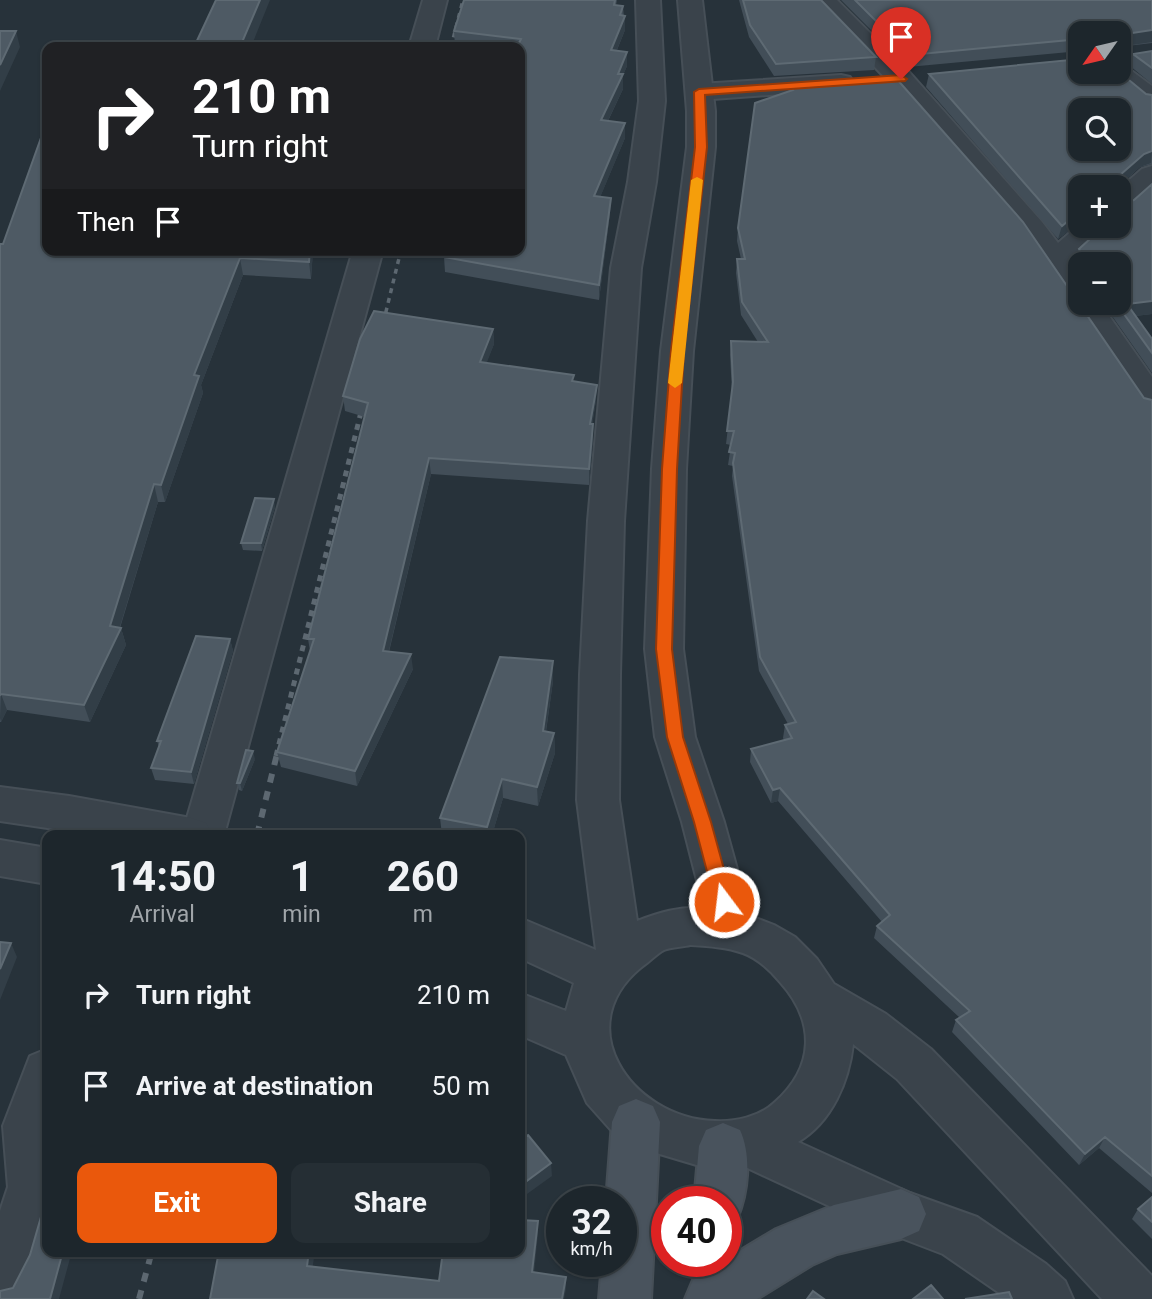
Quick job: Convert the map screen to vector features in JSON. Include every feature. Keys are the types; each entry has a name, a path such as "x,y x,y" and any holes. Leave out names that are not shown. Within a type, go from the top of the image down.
{"main road":[{"path":"625,1299 636,1122"},
{"path":"723,1186 735,1144"},
{"path":"712,1286 834,1230 901,1214"}],"street":[{"path":"423,42 435,0"},
{"path":"610,965 598,800 606,521 626,268 653,101 648,0"},
{"path":"691,0 701,147 677,351 669,469 664,649 675,737 703,822 731,929"},
{"path":"823,0 915,77 1032,228 1068,279"},
{"path":"1131,73 1152,98"},
{"path":"699,92 915,77"},
{"path":"1131,194 1152,175"},
{"path":"1055,261 1081,238"},
{"path":"204,830 366,256"},
{"path":"1092,315 1152,401"},
{"path":"0,804 163,830"},
{"path":"0,858 42,865"},
{"path":"735,1144 790,1121 819,1086 830,1042 820,999 798,968 768,943 731,929 690,926 651,935 610,965 588,1006 585,1041 590,1064 616,1105 636,1122 678,1141 735,1144 901,1214 959,1235 1028,1282 1046,1299"},
{"path":"525,939 610,965"},
{"path":"820,999 870,1029 914,1064 1138,1299"},
{"path":"525,1015 585,1041"},
{"path":"0,1279 8,1265 33,1187 27,1126 42,1085"}],"building":[{"path":"216,0 260,0 242,42 196,42"},
{"path":"464,0 615,0 614,5 623,6 620,15 625,16 611,50 627,52 618,74 623,74 601,120 625,123 594,196 611,198 599,285 444,257 525,256 525,42 520,42 521,39 454,31"},
{"path":"743,0 821,0 876,57 776,64 750,25"},
{"path":"855,0 1152,0 1152,30 1131,33 1131,21 1068,21 1068,40 910,55"},
{"path":"0,31 16,31 0,65"},
{"path":"1152,51 1152,68 1133,54"},
{"path":"1068,60 1068,84 1131,84 1131,82 1146,94 1152,95 1152,151 1144,154 1120,175 1068,175 1068,221 1062,226 929,74"},
{"path":"895,77 1023,222 1068,287 1068,315 1087,315 1144,398 1152,400 1152,1176 1105,1137 1085,1154 956,1020 970,1011 877,926 890,915 780,788 773,790 751,749 792,738 785,725 796,722 760,657 733,463 735,453 729,452 734,431 727,431 733,382 731,341 768,342 742,302 737,259 745,259 738,228 755,103 793,90 789,84"},
{"path":"42,135 42,256 310,256 309,262 240,258 194,375 199,376 161,485 154,484 110,626 121,628 84,705 0,695 0,244 3,244"},
{"path":"1152,184 1152,301 1131,304 1131,252 1081,252 1079,249 1091,238 1131,238 1131,201"},
{"path":"1131,310 1152,339 1152,353 1125,315 1131,315"},
{"path":"374,311 493,329 480,362 574,375 572,381 597,385 590,424 593,424 589,469 429,458 383,651 411,654 355,771 277,752 314,639 308,639 368,403 343,396 360,339"},
{"path":"255,498 274,499 261,543 241,543"},
{"path":"196,636 230,639 191,772 151,768 161,741 157,741"},
{"path":"500,657 553,661 543,731 554,733 537,787 502,779 487,827 440,818"},
{"path":"246,750 253,751 240,783 237,783"},
{"path":"0,942 11,943 0,969"},
{"path":"528,1135 551,1163 525,1182 525,1137"},
{"path":"1152,1197 1152,1222 1138,1209"},
{"path":"42,1213 42,1257 61,1257 50,1299 0,1299 0,1291 13,1288 30,1255"},
{"path":"525,1220 538,1221 532,1272 546,1274 546,1277 566,1277 562,1299 210,1299 218,1257 308,1257 307,1266 439,1281 442,1257 525,1257"},
{"path":"931,1285 943,1299 913,1299"},
{"path":"813,1291 824,1299 807,1299"},
{"path":"1009,1292 1012,1299 965,1299"}],"railway":[{"path":"452,42 463,0"},
{"path":"381,332 400,256"},
{"path":"276,756 365,396"},
{"path":"258,830 277,754"},
{"path":"139,1299 150,1257"}],"slow traffic":[{"path":"675,383 697,180"}],"route":[{"path":"724,902 703,822 675,737 664,649 669,469 677,351 701,147 699,92 901,79"}]}
